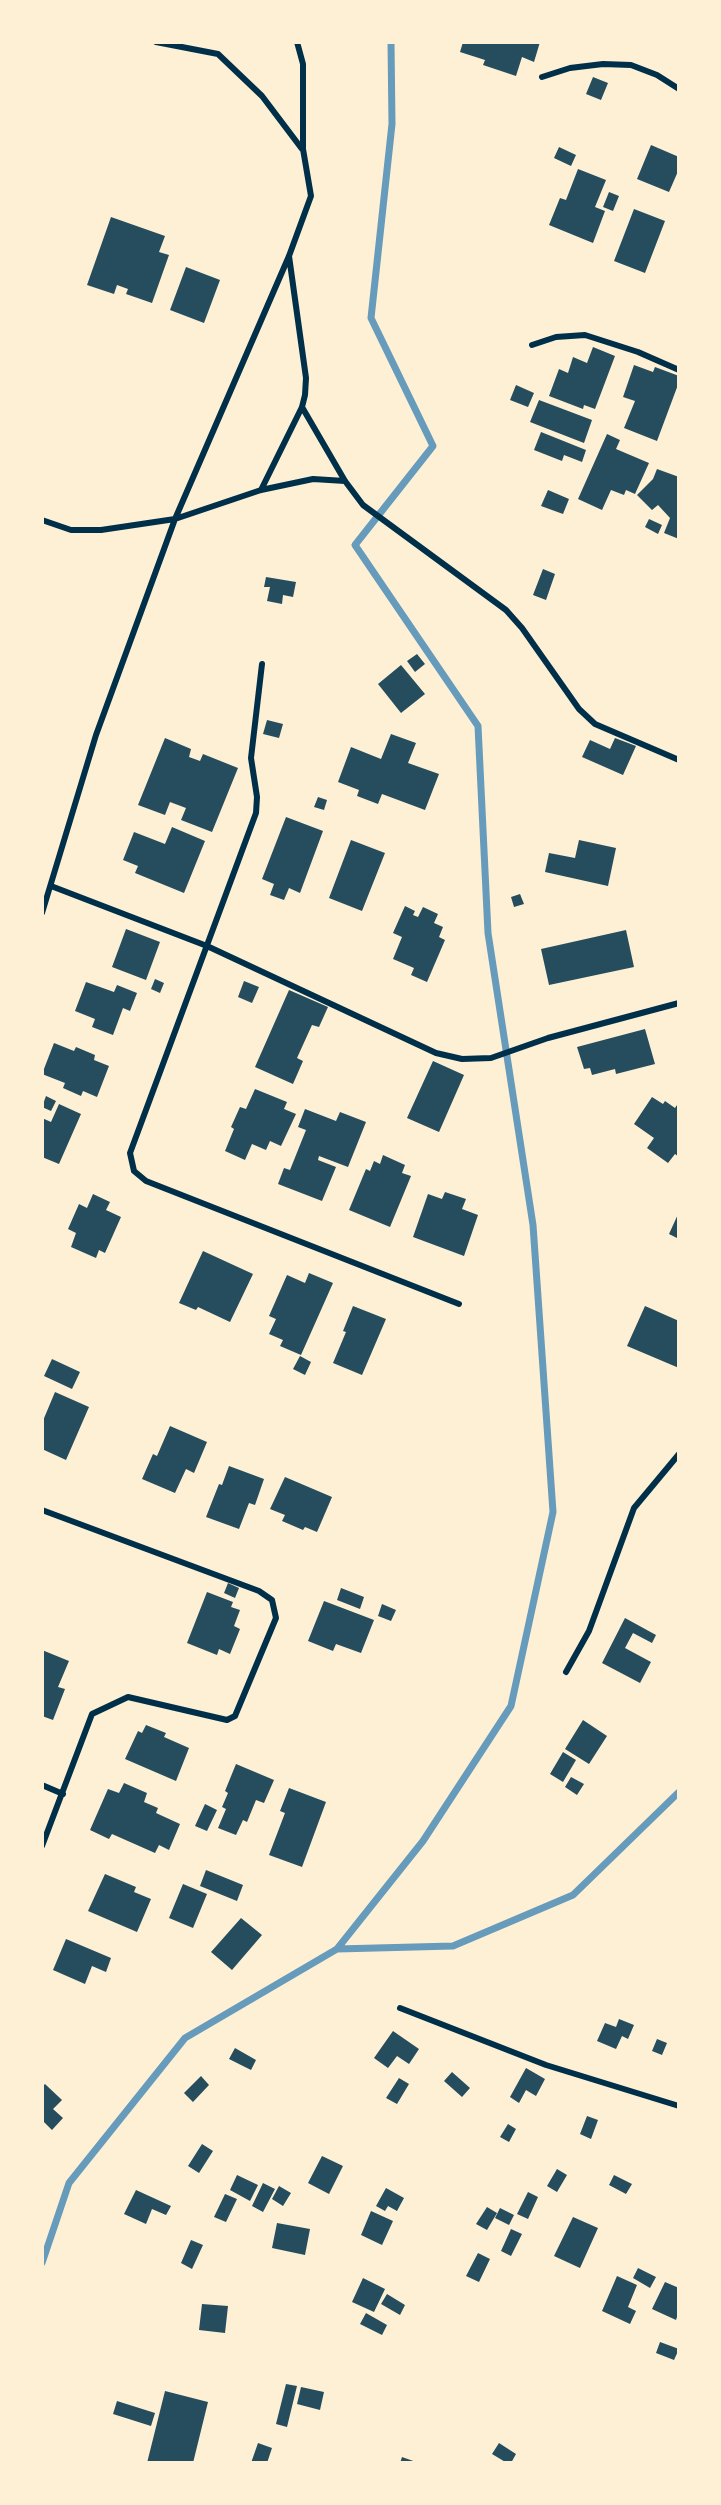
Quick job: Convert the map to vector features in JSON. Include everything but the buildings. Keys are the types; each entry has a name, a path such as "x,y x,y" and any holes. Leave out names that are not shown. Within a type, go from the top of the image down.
{"street":[{"path":"156,42 218,54 262,96 303,149"},
{"path":"42,913 96,735 175,519 289,256 310,195 303,149 303,64 297,42"},
{"path":"542,77 570,68 603,64 631,65 657,75 679,89"},
{"path":"261,490 302,407 305,395 306,378 289,256"},
{"path":"532,345 556,337 585,335 638,352 679,370"},
{"path":"302,407 345,481 363,505 506,610 522,628 579,709 595,724 679,760"},
{"path":"42,520 71,530 101,531 175,519 261,490 313,479 345,481"},
{"path":"262,664 251,758 257,797 256,813 130,1153 134,1171 146,1181 459,1304"},
{"path":"51,886 207,946 436,1053 462,1059 491,1058 548,1038 679,1003"},
{"path":"566,1672 589,1631 634,1508 679,1454"},
{"path":"42,1510 259,1591 272,1600 276,1618 235,1716 227,1720 128,1697 92,1714 42,1846"},
{"path":"42,1785 63,1794"},
{"path":"400,2008 546,2065 679,2106"}],"waterway":[{"path":"42,2263 69,2183 185,2038 337,1949 423,1841 511,1706 553,1512 533,1225 488,933 478,726 355,545 433,446 371,318 392,124 391,42"},
{"path":"337,1949 453,1946 573,1895 679,1792"}]}
